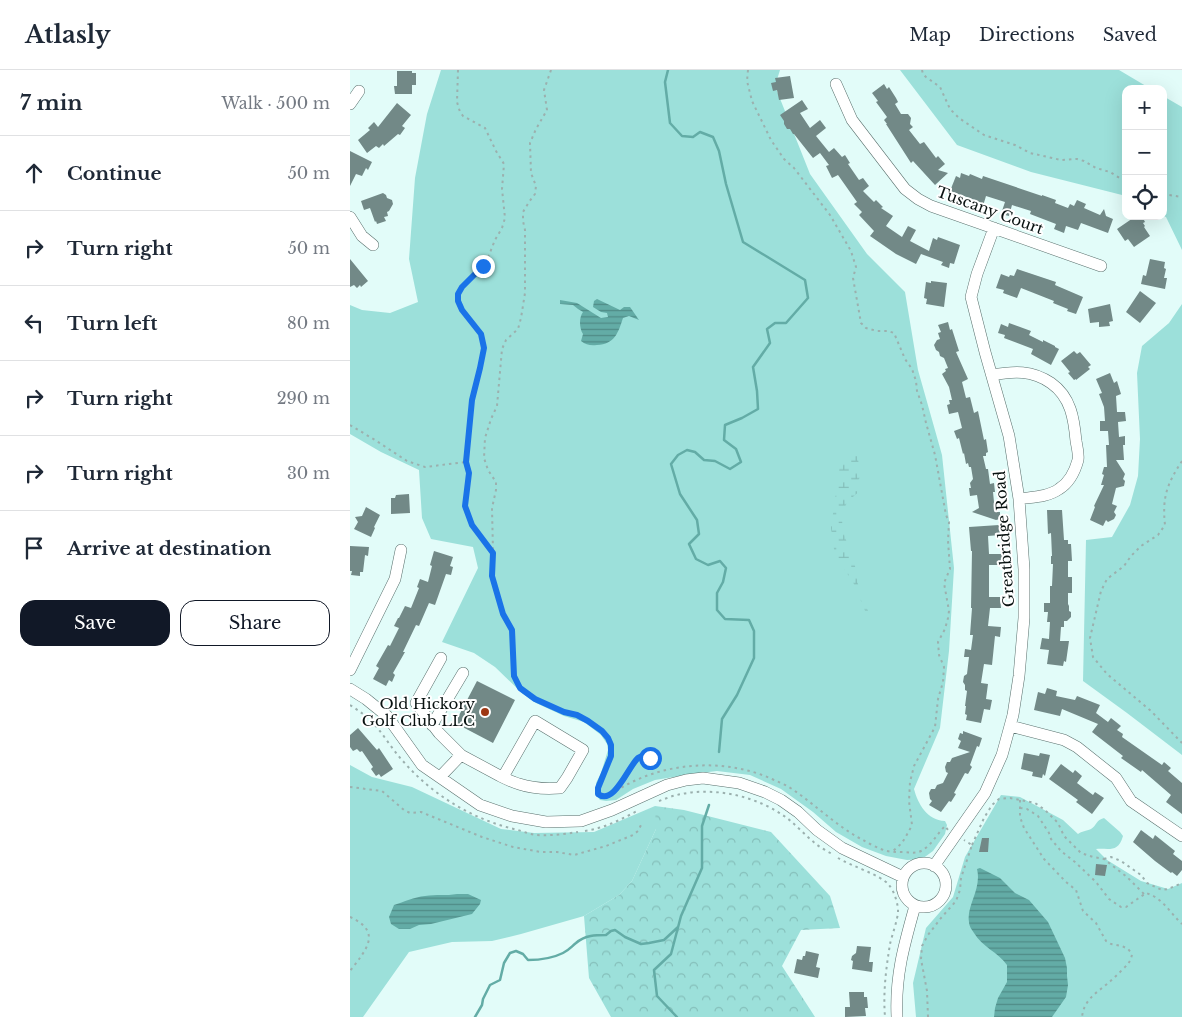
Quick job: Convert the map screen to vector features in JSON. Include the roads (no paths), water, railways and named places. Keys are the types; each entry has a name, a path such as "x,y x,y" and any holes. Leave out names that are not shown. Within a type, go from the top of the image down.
{"street":[{"name":"Tuscany Court","path":"836,84 852,120 905,189 918,199 931,206 1101,266"},
{"path":"350,104 359,91"},
{"path":"350,217 362,236 372,245"},
{"name":"Greatbridge Road","path":"934,866 985,793 1002,755 1010,726 1019,676 1024,618 1024,569 1019,499 1010,436 971,298 977,274 994,228"},
{"path":"992,375 1014,372 1034,375 1043,379 1060,392 1067,400 1072,411 1078,458 1070,477 1059,489 1046,495 1019,499"},
{"path":"350,670 395,579 401,550"},
{"path":"441,658 416,703 439,733 461,755 479,766 503,777 519,784 548,789 560,788 583,750 535,722 503,777"},
{"path":"432,724 463,673"},
{"path":"350,688 388,716 422,765 480,805 512,816 546,822 581,821 612,810 667,785 686,780 703,778 738,783 765,792 781,800 842,848 903,877"},
{"path":"1010,726 1064,740 1077,747 1116,778 1131,801 1182,836"},
{"path":"440,778 461,755"},
{"path":"920,863 934,866 942,874 945,881 942,897 937,903 926,907 915,906 904,896 902,891 903,877 908,870 920,863"},
{"path":"897,1017 896,990 902,955 915,906"}],"waterway":[{"path":"668,70 665,82 670,123 682,136 693,137 700,132 713,137 719,151 726,184 743,242 805,280 808,298 786,323 775,323 767,329 770,343 753,367 758,409 725,425 724,440 736,449 741,462 730,469 715,461 704,460 695,452 687,450 678,455 671,464 680,494 697,520 699,534 689,544 696,559 708,565 720,561 726,568 723,582 717,593 717,610 725,619 749,620 754,631 754,658 737,695 722,719 719,752"},
{"path":"677,1017 657,996 654,970 671,954 681,916 702,868 702,826 709,805"},
{"path":"475,1017 490,985 500,980 504,963 510,953 516,951 523,954 528,960 542,959 565,952 583,938 594,935 606,935 615,930 641,944 649,943 664,940 678,927"}],"place":[{"name":"Old Hickory Golf Club LLC","path":"485,712"}]}
